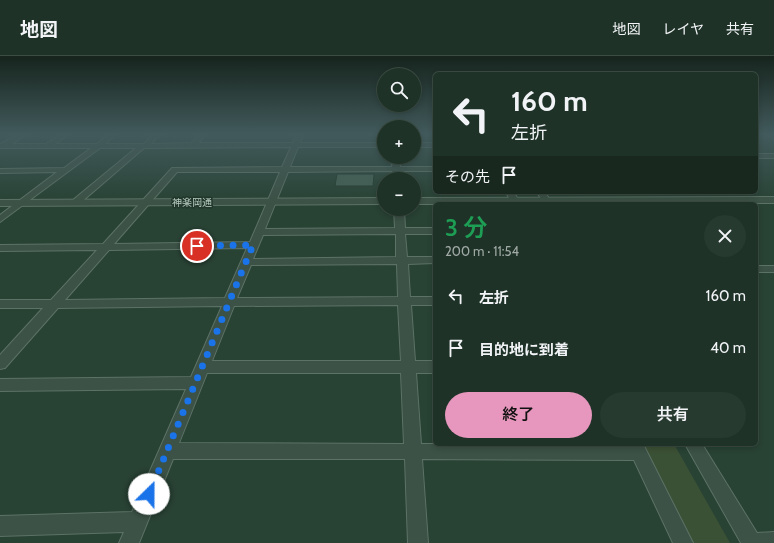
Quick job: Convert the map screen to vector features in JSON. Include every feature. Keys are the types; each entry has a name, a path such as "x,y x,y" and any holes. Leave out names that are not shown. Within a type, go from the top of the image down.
{"street":[{"path":"0,219 84,157"},
{"path":"76,202 130,157"},
{"path":"129,543 290,157"},
{"path":"396,164 396,172"},
{"path":"0,364 175,170 433,169"},
{"path":"0,171 66,170"},
{"path":"421,201 514,199 774,200"},
{"name":"神楽岡通","path":"0,203 377,201"},
{"path":"399,216 418,543"},
{"path":"0,248 104,247 400,231 433,231"},
{"path":"246,262 433,260"},
{"path":"758,269 774,269"},
{"path":"0,304 433,301"},
{"path":"202,366 433,367"},
{"path":"0,385 196,383"},
{"path":"694,446 752,543 774,542"},
{"path":"167,451 413,452 636,448 683,543"},
{"path":"0,526 137,522"}],"green space":[{"path":"642,446 675,446 730,543 691,543"}],"building":[{"path":"337,174 374,174 373,186 335,186"}],"route":[{"path":"149,494 253,245 197,246"}]}
